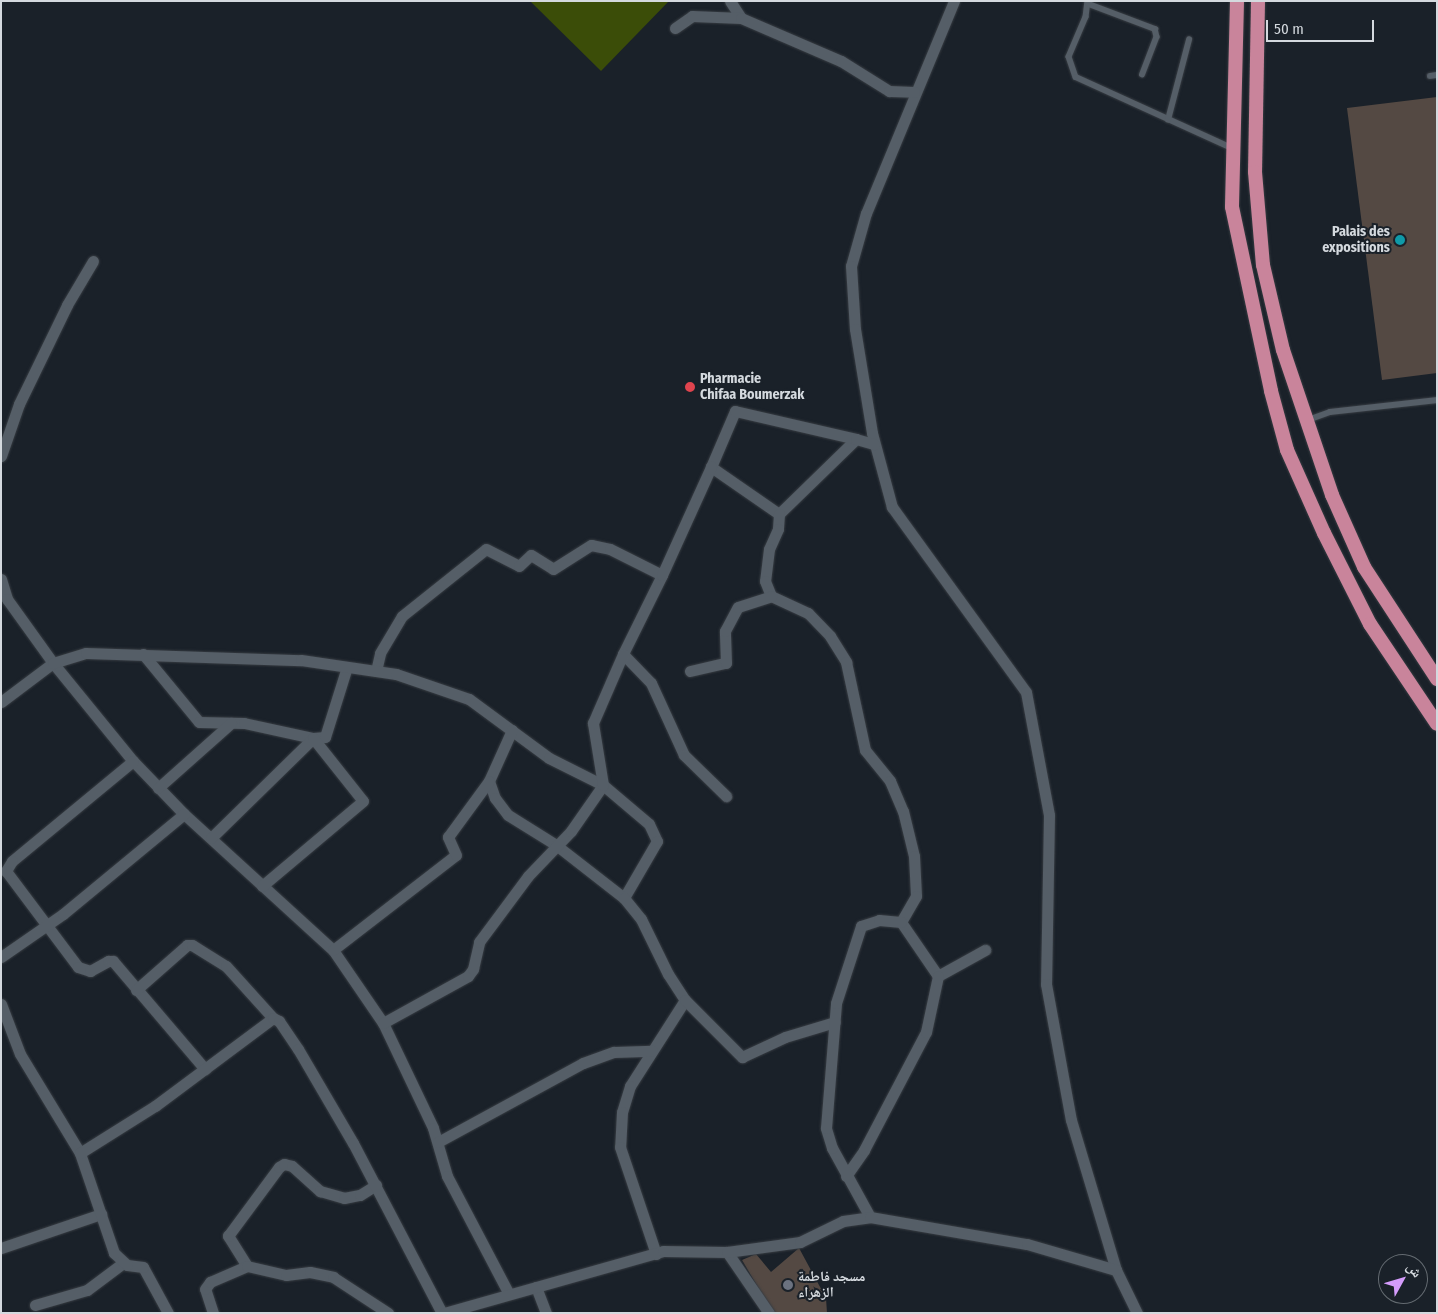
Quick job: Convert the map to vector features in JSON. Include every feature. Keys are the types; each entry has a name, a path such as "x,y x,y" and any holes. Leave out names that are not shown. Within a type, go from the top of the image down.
{"highway":[{"path":"1237,1 1232,207 1244,272 1288,450 1324,533 1370,624 1437,724"},
{"path":"1258,1 1255,172 1263,265 1283,350 1306,420 1364,567 1437,679"}],"street":[{"path":"730,1 741,18"},
{"path":"954,1 914,92 866,213 851,266 855,329 874,444 892,507 1026,692 1049,815 1046,984 1072,1120 1116,1270 1137,1313"},
{"path":"675,28 692,16 741,18 841,61 889,91 914,92"},
{"path":"1,456 20,404 67,305 93,260"},
{"path":"383,1023 468,976 473,969 479,942 528,876 571,831 603,785 593,723 735,412 856,438 874,444"},
{"path":"771,596 765,581 768,549 778,529 779,514 856,438"},
{"path":"711,467 779,514"},
{"path":"376,671 380,653 402,616 486,549 519,566 532,555 553,569 591,546 610,548 662,575"},
{"path":"1,579 7,599 53,663 133,761 184,814 333,950 383,1023 438,1142 447,1176 509,1294"},
{"path":"690,671 726,663 725,632 738,607 771,596 808,613 830,636 846,662 865,750 890,781 903,811 914,856 916,896 901,922"},
{"path":"1,702 53,663 86,653 301,660 396,674 469,699 549,758 603,785 649,824 657,841 624,898"},
{"path":"143,654 199,722 231,723 313,738 325,737 347,667"},
{"path":"623,654 651,683 684,755 726,796"},
{"path":"158,788 231,723"},
{"path":"333,950 456,855 448,837 489,781 512,730"},
{"path":"211,838 313,738"},
{"path":"262,886 363,801 313,738"},
{"path":"133,761 7,867 6,870 78,968 90,971 110,960 205,1069"},
{"path":"489,781 495,798 508,815 556,845 624,898 641,918 668,974 685,1000 742,1057 785,1037 835,1022"},
{"path":"1,957 47,926 184,814"},
{"path":"870,1217 832,1148 826,1128 836,1003 857,932 869,922 901,922"},
{"path":"846,1176 926,1032 938,976 901,922"},
{"path":"136,990 179,951 192,945 226,966 273,1018 279,1021 298,1049 376,1185 443,1313 656,1254 727,1252 800,1242 843,1221 870,1217 1027,1244 1116,1270"},
{"path":"938,976 986,950"},
{"path":"656,1254 620,1146 622,1112 630,1086 685,1000"},
{"path":"1,1004 20,1054 80,1153 114,1252 123,1263 143,1267 168,1313"},
{"path":"80,1153 156,1106 273,1018"},
{"path":"438,1142 583,1063 614,1052 652,1051"},
{"path":"247,1266 229,1242 228,1236 279,1167 284,1164 292,1166 320,1191 344,1198 360,1195 376,1185"},
{"path":"1,1248 101,1214"},
{"path":"727,1252 769,1313"},
{"path":"35,1305 87,1290 123,1263"},
{"path":"213,1313 205,1289 210,1282 247,1266 286,1275 310,1272 333,1277 388,1313"},
{"path":"536,1288 546,1313"}],"lane":[{"path":"1143,74 1157,36 1155,29 1089,3 1069,57 1072,72 1082,82 1234,149"},
{"path":"1168,120 1189,40"},
{"path":"1430,76 1437,76"},
{"path":"1306,420 1330,412 1437,400"}],"green space":[{"path":"530,1 669,1 601,71"}],"building":[{"name":"Palais des expositions","path":"1437,97 1437,373 1382,380 1347,108"},
{"name":"مسجد فاطمة الزهراء","path":"799,1248 826,1298 827,1313 773,1313 742,1260 756,1254 771,1272"}],"place":[{"name":"Palais des expositions","path":"1400,240"},
{"name":"Pharmacie Chifaa Boumerzak","path":"690,387"},
{"name":"مسجد فاطمة الزهراء","path":"788,1285"}]}
